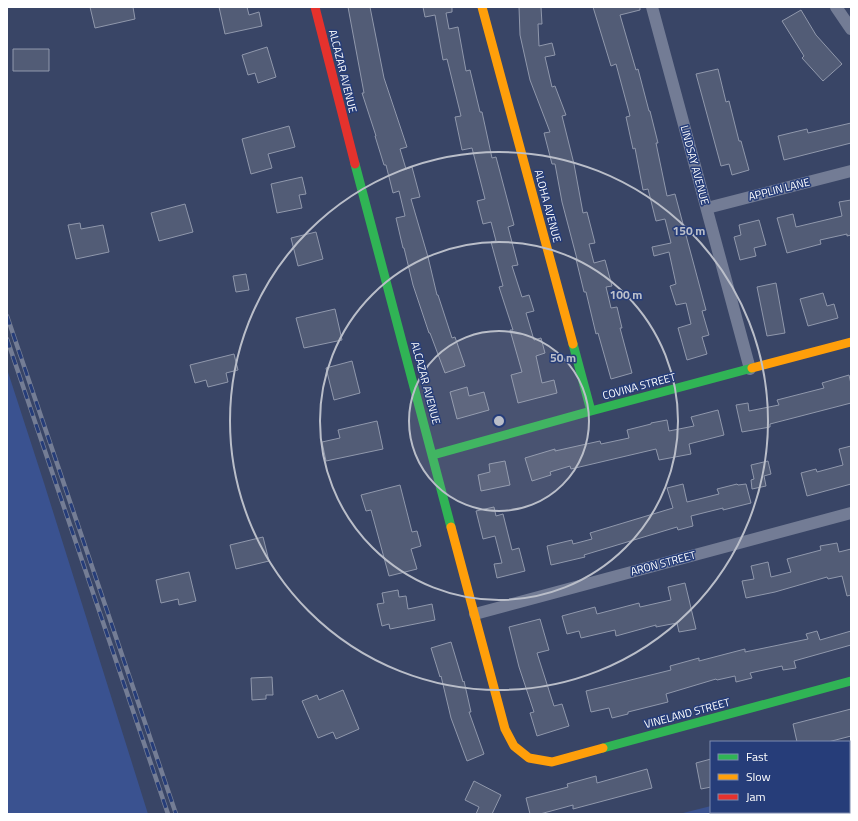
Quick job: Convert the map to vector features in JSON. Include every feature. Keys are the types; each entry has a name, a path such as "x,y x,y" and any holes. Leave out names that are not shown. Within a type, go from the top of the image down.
{"street":[{"name":"ALCAZAR AVENUE","path":"315,7 336,93 506,729 514,746 529,758"},
{"name":"ALOHA AVENUE","path":"482,7 591,411"},
{"name":"LINDSAY AVENUE","path":"652,7 750,369"},
{"path":"836,7 851,29"},
{"name":"APPLIN LANE","path":"707,208 851,171"},
{"name":"COVINA STREET","path":"433,455 591,411 851,342"},
{"name":"ARON STREET","path":"475,614 851,513"},
{"name":"VINELAND STREET","path":"529,758 552,762 851,681"}],"shaded area":[{"path":"7,369 44,483 148,814 7,814"},
{"path":"851,769 851,814 679,814 710,806 710,813 850,813"}],"building":[{"path":"90,7 133,7 135,19 95,28"},
{"path":"219,7 247,7 249,15 259,12 262,26 225,34"},
{"path":"348,7 370,7 384,78 407,147 400,149 406,169 412,167 420,197 411,199 428,257 437,295 452,338 455,337 465,366 445,373 429,333 413,285 403,248 396,218 405,216 399,191 393,193 386,165 384,165 362,93 364,93"},
{"path":"423,7 452,7 452,12 446,13 449,29 458,27 466,71 470,70 480,112 482,112 492,158 496,157 514,225 508,227 518,265 512,266 522,297 529,295 534,311 526,313 534,340 541,338 545,353 536,356 542,383 554,380 557,393 518,403 511,375 522,372 510,330 513,330 499,287 503,286 491,242 496,241 491,222 483,224 477,201 485,199 472,148 462,150 455,117 461,116 447,59 443,60 435,15 425,17"},
{"path":"519,7 541,7 542,24 538,24 539,46 552,43 555,55 545,57 552,87 555,86 566,115 562,116 574,164 583,213 587,212 595,243 589,244 594,263 605,260 612,286 606,287 611,308 617,307 622,328 620,328 632,373 611,379 598,333 596,334 586,292 584,292 562,202 555,164 552,164 544,133 550,132 530,80 520,35"},
{"path":"593,7 640,7 640,10 620,15 650,111 658,143 656,143 667,196 675,194 706,310 702,311 709,335 702,337 707,354 687,360 678,328 691,324 686,303 676,305 670,286 676,284 669,252 654,256 652,247 671,243 665,219 656,221 648,189 643,190 635,148 633,149 626,117 630,116 616,64 611,66"},
{"path":"801,10 816,35 842,64 823,81 802,58 804,56 782,21"},
{"path":"267,47 276,77 258,83 255,73 248,75 242,55"},
{"path":"13,49 49,49 49,71 13,71"},
{"path":"718,69 726,102 729,101 739,141 741,141 749,170 732,175 729,164 721,166 696,74"},
{"path":"851,123 851,143 784,160 778,136 807,129 808,133"},
{"path":"289,126 295,147 268,154 272,168 251,174 242,139"},
{"path":"302,177 306,194 299,195 302,208 277,213 271,184"},
{"path":"851,200 851,235 847,236 847,234 820,240 821,244 787,253 777,218 793,214 796,227 842,216 839,202"},
{"path":"185,204 193,232 159,241 151,213"},
{"path":"759,220 766,245 754,248 756,256 740,260 734,237 741,235 739,225"},
{"path":"80,223 81,229 103,225 109,252 76,259 68,225"},
{"path":"316,232 323,259 298,266 291,238"},
{"path":"246,274 249,290 236,292 233,276"},
{"path":"776,283 785,333 767,336 757,287"},
{"path":"823,293 827,306 834,304 838,318 808,326 800,299"},
{"path":"335,309 342,340 304,348 296,318"},
{"path":"234,354 238,370 226,373 228,382 208,387 206,380 195,383 190,365"},
{"path":"352,361 360,393 334,400 326,368"},
{"path":"849,375 851,384 851,403 770,424 770,427 742,432 736,405 748,403 749,411 779,405 777,400 824,388 822,383"},
{"path":"467,387 469,396 484,392 489,410 457,419 450,392"},
{"path":"718,410 724,435 689,444 691,454 659,460 656,449 571,469 570,466 550,472 551,475 532,481 525,458 555,449 555,451 600,441 601,444 629,438 627,430 651,423 667,420 669,431 694,426 691,417"},
{"path":"377,421 383,449 326,461 322,442 340,438 338,430"},
{"path":"851,446 851,484 807,496 801,473 816,469 817,472 843,465 839,449"},
{"path":"505,461 510,485 481,491 478,475 490,472 489,464"},
{"path":"768,461 771,474 764,476 766,486 752,489 751,480 754,479 751,465"},
{"path":"683,484 687,502 719,494 717,489 737,484 746,484 751,503 691,516 693,526 678,530 677,527 584,555 585,557 551,565 547,546 572,540 573,544 592,539 590,533 673,508 667,488"},
{"path":"400,485 412,532 417,531 421,546 411,549 417,569 389,576 371,510 366,511 361,495"},
{"path":"494,507 496,516 503,514 512,550 519,548 525,571 497,578 494,564 502,563 495,536 483,539 476,511"},
{"path":"263,537 269,561 236,569 230,545"},
{"path":"837,543 839,552 851,549 851,595 847,596 842,576 828,579 827,577 775,592 746,598 742,581 754,579 751,566 768,562 771,577 791,572 787,559 821,550 820,546"},
{"path":"189,572 196,601 179,605 178,599 161,603 156,580"},
{"path":"685,583 696,629 679,632 677,623 656,627 656,625 616,636 615,630 581,638 579,631 567,634 562,616 595,607 597,614 639,603 640,607 671,600 668,587"},
{"path":"398,590 399,597 406,596 408,609 432,604 435,620 390,629 389,624 382,626 377,604 384,603 382,593"},
{"path":"540,619 549,650 537,653 554,706 562,704 569,726 537,736 530,713 534,712 519,667 509,627"},
{"path":"817,631 820,640 851,631 851,645 794,661 796,668 783,670 782,666 750,673 752,678 736,682 735,676 716,679 666,694 668,702 628,712 628,714 612,718 609,708 591,712 586,691 671,670 670,666 699,658 699,661 745,649 745,652 808,639 806,634"},
{"path":"451,642 463,682 464,681 471,712 469,712 484,754 467,761 451,718 441,676 440,677 431,648"},
{"path":"272,677 273,695 266,695 266,699 252,700 251,678"},
{"path":"343,690 359,729 336,739 333,732 318,738 302,701 317,695 319,700"},
{"path":"851,709 851,736 832,741 797,741 793,724"},
{"path":"710,759 710,787 701,789 696,763"},
{"path":"647,769 652,788 573,809 573,805 540,814 530,814 526,798 568,787 567,784 596,776 597,783"},
{"path":"474,781 501,795 492,814 476,814 479,807 465,800"}],"railway":[{"path":"7,316 176,814"},
{"path":"7,339 168,814"}],"traffic: fast":[{"path":"355,164 451,527"},
{"path":"573,344 591,411"},
{"path":"433,455 752,368"},
{"path":"603,748 851,681"}],"traffic: slow":[{"path":"482,7 573,344"},
{"path":"752,368 851,342"},
{"path":"451,527 505,729 514,746 529,758 552,762 603,748"}],"traffic: jam":[{"path":"315,7 355,164"}]}
